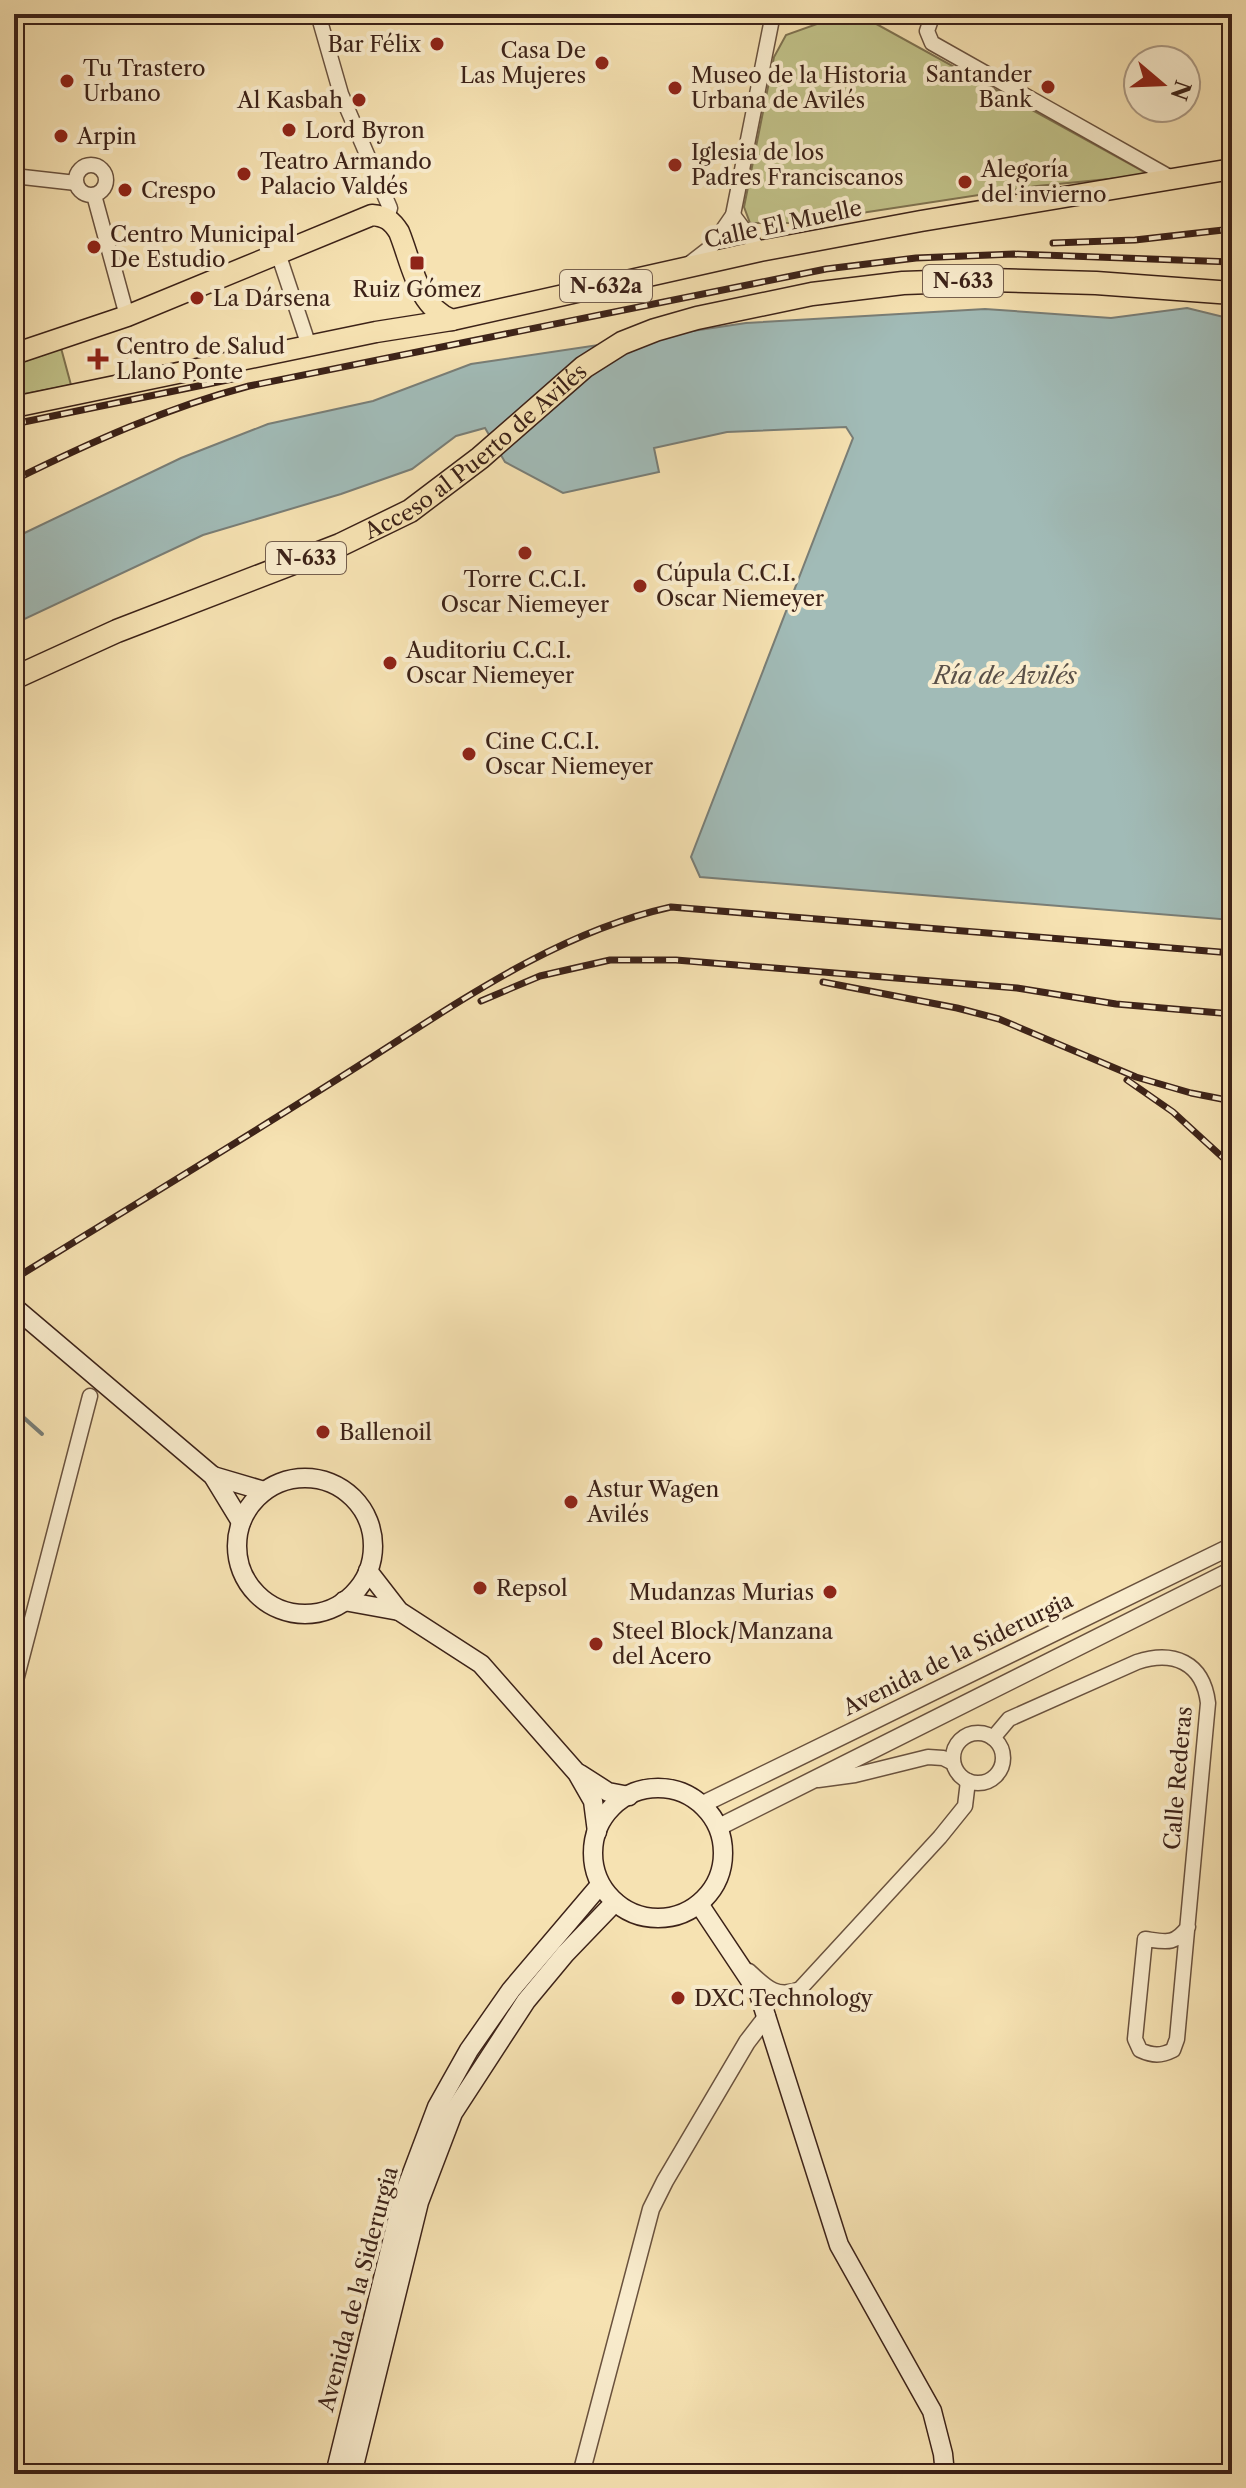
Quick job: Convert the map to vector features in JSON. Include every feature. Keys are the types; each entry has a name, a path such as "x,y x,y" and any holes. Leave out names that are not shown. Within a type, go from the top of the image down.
{"highway":[{"name":"Acceso al Puerto de Avilés","path":"117,631 374,530 423,502 480,458 584,367 622,343 655,330 812,294 903,283 1004,280 1232,293"},
{"path":"14,667 89,638 117,631"},
{"path":"14,678 117,631"}],"main road":[{"name":"N-632a","path":"1174,179 1232,169"},
{"name":"Calle El Muelle","path":"376,332 452,320 760,251 1174,179"},
{"path":"14,354 127,316 367,216 387,218 399,232 420,288 432,309 452,320"},
{"path":"14,407 376,332 403,321 410,313 420,288"},
{"path":"14,1307 213,1476 241,1522"},
{"path":"213,1476 264,1491"},
{"path":"307,1477 343,1489 358,1502 368,1519 372,1555 368,1571 359,1586 344,1601 326,1610 292,1613 273,1606 257,1594 243,1575 237,1553 241,1522 249,1507 264,1491 284,1481 307,1477"},
{"path":"368,1571 399,1611 481,1664 577,1773 593,1801 597,1833 593,1858 600,1885 615,1902 647,1918 666,1918 683,1913 699,1904 714,1887 722,1866 719,1827 703,1804 678,1791 659,1788 629,1796 611,1808 597,1833"},
{"path":"344,1601 399,1611"},
{"path":"577,1773 608,1792 629,1796"},
{"name":"Avenida de la Siderurgia","path":"335,2474 403,2197 437,2107 469,2050 511,1990 600,1885"},
{"name":"Avenida de la Siderurgia","path":"352,2474 419,2202 453,2113 526,2001 565,1954 615,1902"},
{"path":"699,1904 759,1994 839,2245 932,2411 945,2474"}],"street":[{"path":"318,14 341,94 390,208 387,218"},
{"path":"680,270 711,247 733,215 773,14"},
{"path":"933,14 927,31 932,43 1174,179"},
{"path":"90,165 100,169 106,178 105,186 94,195 80,191 76,183 77,174 90,165"},
{"path":"14,176 76,183"},
{"path":"94,195 127,316"},
{"path":"733,215 760,251"},
{"path":"278,253 309,346"},
{"path":"14,1688 90,1396"},
{"name":"Avenida de la Siderurgia","path":"703,1804 1232,1546"},
{"name":"Avenida de la Siderurgia","path":"719,1827 1232,1570"},
{"name":"Calle Rederas","path":"993,1738 1009,1719 1137,1662 1166,1656 1188,1665 1204,1686 1208,1703 1188,1927 1177,2039 1173,2050 1162,2055 1150,2055 1140,2050 1135,2039 1145,1939 1169,1942 1179,1938 1188,1927"},
{"path":"982,1733 993,1738 1001,1747 1003,1759 1000,1770 991,1779 980,1783 968,1781 959,1774 953,1763 954,1751 960,1740 970,1734 982,1733"},
{"path":"809,1781 855,1775 928,1757 943,1758 953,1763"},
{"path":"732,1955 775,1992 789,1994 800,1989 940,1837 965,1806 968,1781"},
{"path":"581,2474 651,2209 747,2042 767,2016"}],"green space":[{"path":"842,15 871,21 1150,175 1037,186 796,223 750,223 744,207 774,57 786,35"},
{"path":"61,348 71,385 14,396 14,365"}],"water":[{"name":"Ría de Avilés","path":"1187,308 1232,319 1232,920 700,877 691,857 853,438 846,427 727,432 654,448 659,472 563,493 505,462 485,428 456,436 412,469 341,494 203,535 14,624 14,538 181,458 268,424 373,401 471,364 746,323 985,309 1111,318"}],"waterway":[{"path":"14,1409 42,1434"}],"railway":[{"path":"1053,243 1135,240 1232,229"},
{"path":"14,480 129,427 249,386 826,269 916,258 1014,254 1232,262"},
{"path":"14,424 237,378"},
{"path":"14,1279 461,1000 542,955 626,919 671,907 1232,953"},
{"path":"481,1001 540,976 610,960 676,960 1017,988 1116,1004 1232,1014"},
{"path":"823,982 999,1019 1136,1077 1232,1101"},
{"path":"1127,1080 1173,1112 1232,1166"}],"place":[{"name":"Bar Félix","path":"437,44"},
{"name":"Casa De Las Mujeres","path":"602,63"},
{"name":"Tu Trastero Urbano","path":"67,81"},
{"name":"Santander Bank","path":"1048,87"},
{"name":"Museo de la Historia Urbana de Avilés","path":"675,88"},
{"name":"Al Kasbah","path":"359,100"},
{"name":"Lord Byron","path":"289,130"},
{"name":"Arpin","path":"61,136"},
{"name":"Iglesia de los Padres Franciscanos","path":"675,165"},
{"name":"Teatro Armando Palacio Valdés","path":"244,174"},
{"name":"Alegoría del invierno","path":"965,182"},
{"name":"Crespo","path":"125,190"},
{"name":"Centro Municipal De Estudio","path":"94,247"},
{"name":"Ruiz Gómez","path":"417,263"},
{"name":"La Dársena","path":"197,298"},
{"name":"Centro de Salud Llano Ponte","path":"98,359"},
{"name":"Torre C.C.I. Oscar Niemeyer","path":"525,553"},
{"name":"Cúpula C.C.I. Oscar Niemeyer","path":"640,586"},
{"name":"Auditoriu C.C.I. Oscar Niemeyer","path":"390,663"},
{"name":"Cine C.C.I. Oscar Niemeyer","path":"469,754"},
{"name":"Ballenoil","path":"323,1432"},
{"name":"Astur Wagen Avilés","path":"571,1502"},
{"name":"Repsol","path":"480,1588"},
{"name":"Mudanzas Murias","path":"830,1592"},
{"name":"Steel Block/Manzana del Acero","path":"596,1644"},
{"name":"DXC Technology","path":"678,1998"}]}
